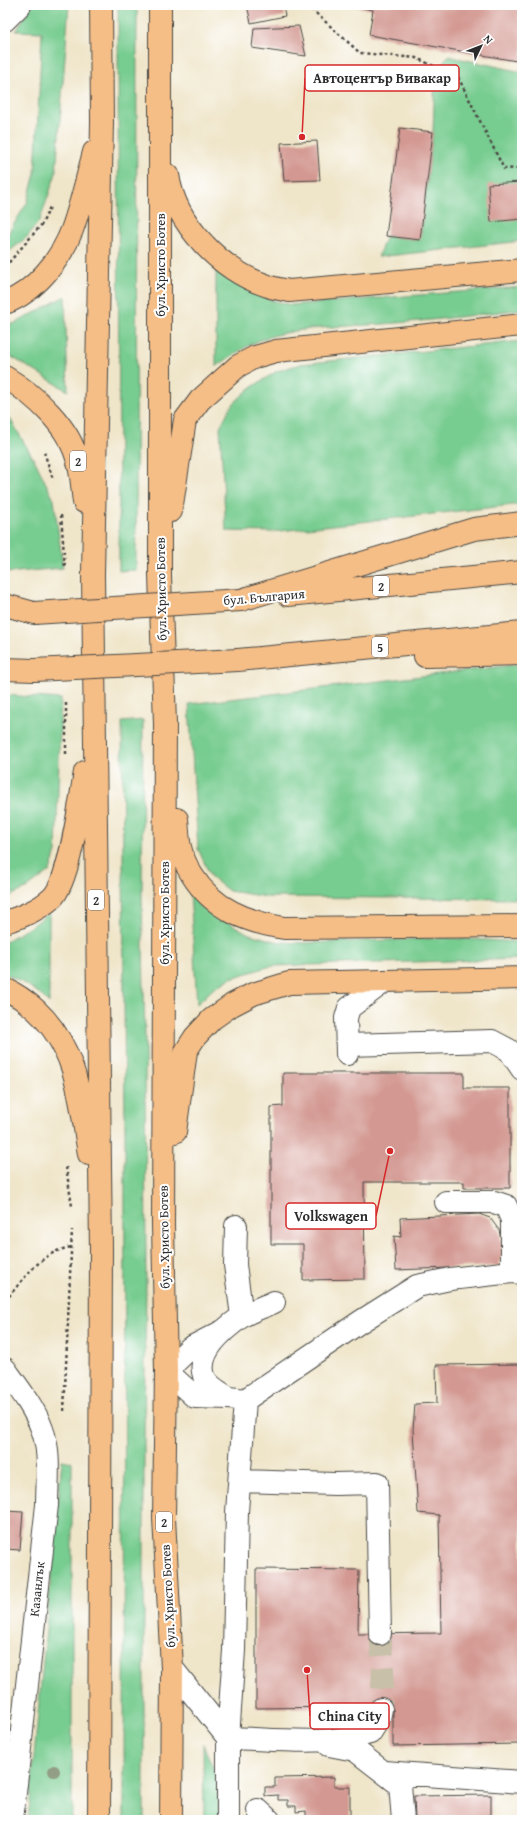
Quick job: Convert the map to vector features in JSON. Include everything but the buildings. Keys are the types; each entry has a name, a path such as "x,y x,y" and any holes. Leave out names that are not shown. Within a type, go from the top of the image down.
{"main road":[{"path":"93,574 102,122 101,5"},
{"name":"бул. Христо Ботев","path":"160,5 160,575 165,724 163,1225 166,1371 164,1518 172,1668 171,1820"},
{"path":"5,303 29,290 45,273 61,251 72,230 102,122"},
{"path":"160,122 170,189 176,206 187,225 200,242 218,257 242,274 268,286 289,291 522,270"},
{"path":"160,575 185,420 200,400 238,366 255,357 276,351 522,325"},
{"name":"2","path":"5,377 21,387 43,406 69,440 75,451 78,462 93,574 101,1225 99,1820"},
{"path":"241,600 474,529 522,523"},
{"name":"бул. България","path":"5,611 34,613 241,600 522,572"},
{"name":"2","path":"5,605 34,613"},
{"name":"5","path":"5,669 34,670 238,660 522,633"},
{"path":"238,660 522,654"},
{"path":"165,724 180,848 188,868 200,887 215,902 234,914 261,924 284,928 522,926"},
{"path":"5,922 34,910 52,899 61,885 67,867 94,727"},
{"name":"2","path":"163,1225 186,1051 195,1037 212,1019 232,1005 253,994 289,983 522,978"},
{"path":"5,989 29,1003 44,1017 56,1032 72,1063 101,1225"}],"street":[{"path":"5,20 20,5"},
{"path":"385,981 349,1008 346,1018 347,1049 492,1041 509,1050 522,1070"},
{"path":"274,1302 242,1316 223,1331 190,1348 166,1371 195,1397 237,1399 417,1286 450,1279 517,1272 517,1211 494,1202 446,1202"},
{"path":"236,1226 235,1265 242,1316"},
{"path":"223,1331 207,1350 202,1364 204,1377 216,1390 237,1399"},
{"name":"Казанлък","path":"5,1369 27,1401 42,1429 47,1456 47,1505 12,1820"},
{"path":"228,1820 228,1738 234,1650 237,1512 240,1481 237,1399"},
{"path":"240,1481 335,1484 377,1483 380,1634"},
{"path":"172,1668 228,1738 302,1740 351,1738 370,1733 378,1719 381,1709"},
{"path":"302,1740 355,1750 384,1772 400,1785 403,1820"},
{"path":"384,1772 522,1782"}],"path":[{"path":"307,5 360,53 416,58 458,77 504,169 522,168"},
{"path":"5,1301 44,1257 60,1249 72,1246 101,1249"}],"green space":[{"path":"32,5 69,5 56,173 40,220 27,237 5,255 5,236 27,203 35,174 42,32 16,31"},
{"path":"118,5 137,5 136,570 119,571"},
{"path":"448,56 522,72 522,241 378,257 386,236 420,240 433,132 435,72"},
{"path":"216,268 246,284 271,300 291,305 522,287 522,309 470,316 283,333 269,337 241,350 216,367"},
{"path":"65,296 68,391 5,353 5,325 16,323"},
{"path":"522,341 522,504 271,532 226,531 220,427 231,406 249,389 277,371 301,364"},
{"path":"5,410 36,463 54,500 63,568 5,573"},
{"path":"522,664 522,899 267,897 229,891 211,877 198,849 189,704"},
{"path":"5,695 61,699 56,852 50,871 26,889 5,898"},
{"path":"143,720 142,897 145,1036 146,1283 144,1439 144,1820 124,1820 125,1131 122,722"},
{"path":"190,893 201,907 249,934 279,942 306,943 447,938 522,942 522,959 271,966 231,978 213,989 197,1004"},
{"path":"49,913 49,1003 28,986 5,974 5,941 32,926"},
{"path":"62,1460 72,1462 72,1820 28,1820"},
{"path":"203,1744 218,1780 219,1820 204,1820"}],"tunnel":[{"path":"380,1634 383,1670 381,1709"}],"place":[{"name":"Автоцентър Вивакар","path":"302,137"},
{"name":"Volkswagen","path":"390,1151"},
{"name":"China City","path":"307,1670"}]}
